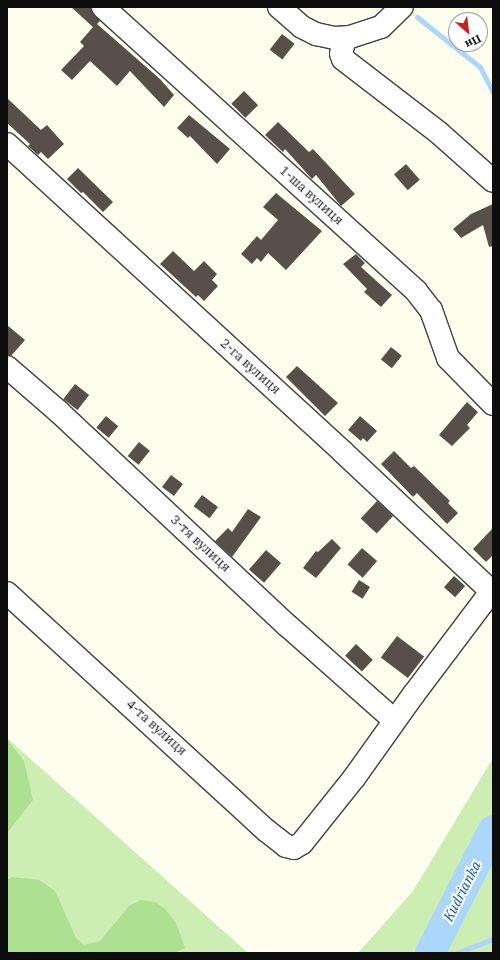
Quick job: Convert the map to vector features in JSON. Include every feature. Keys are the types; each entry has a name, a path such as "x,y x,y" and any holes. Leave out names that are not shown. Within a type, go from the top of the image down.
{"street":[{"name":"1-ша вулиця","path":"103,7 416,291 431,310 448,358 493,404"},
{"path":"279,7 296,23 309,31 329,37 345,38 380,27 402,7"},
{"path":"345,38 341,54 343,59 439,133 493,181"},
{"name":"2-га вулиця","path":"7,144 492,590"},
{"name":"3-тя вулиця","path":"7,367 288,626 394,720"},
{"name":"4-та вулиця","path":"7,593 267,831 290,847 298,846 308,836 363,766 394,720 492,590"}],"green space":[{"path":"7,738 248,953 7,953"},
{"path":"7,739 24,761 33,800 7,833"},
{"path":"493,758 493,953 358,953 413,891"},
{"path":"12,877 39,880 55,891 76,938 84,945 100,941 129,906 141,900 155,902 164,908 176,923 185,948 175,953 7,953 7,880"}],"building":[{"path":"71,7 91,7 100,21 97,24 160,79 174,95 164,107 130,71 117,86 90,61 72,80 61,70 84,46 80,42 93,27"},
{"path":"282,34 295,44 282,60 270,50"},
{"path":"244,91 258,105 245,118 231,104"},
{"path":"7,98 41,130 47,125 64,144 48,159 41,152 38,155 28,146 30,144 7,123"},
{"path":"189,115 230,149 217,164 190,136 188,138 177,128"},
{"path":"278,122 309,152 313,149 355,194 341,206 316,175 312,179 285,149 283,152 265,135"},
{"path":"406,164 420,180 408,190 394,174"},
{"path":"78,168 113,202 103,212 83,192 81,193 67,179"},
{"path":"276,193 322,231 286,270 268,253 261,262 257,258 252,264 241,254 257,236 261,240 278,220 263,207"},
{"path":"493,204 493,246 489,247 483,225 461,238 453,229 471,214"},
{"path":"173,251 194,271 204,261 217,274 212,280 218,286 204,301 198,295 196,297 160,264"},
{"path":"356,254 365,263 361,267 392,295 381,307 364,292 367,289 343,264"},
{"path":"7,325 25,340 11,356 7,355"},
{"path":"391,347 402,356 392,368 381,359"},
{"path":"297,366 338,403 325,416 286,377"},
{"path":"75,384 89,395 77,410 63,399"},
{"path":"467,402 478,412 467,425 470,428 452,446 439,435"},
{"path":"106,416 118,426 109,438 96,427"},
{"path":"360,416 377,431 367,442 363,438 361,441 348,430"},
{"path":"139,442 150,451 139,465 128,456"},
{"path":"394,451 411,468 414,466 450,501 448,503 458,513 447,524 417,493 413,497 381,464"},
{"path":"171,475 183,484 174,496 162,487"},
{"path":"202,495 218,507 210,518 194,506"},
{"path":"377,501 393,516 377,534 361,519"},
{"path":"248,509 261,517 232,557 215,541 228,528 232,532"},
{"path":"493,528 493,555 486,562 473,549"},
{"path":"332,539 341,548 316,578 303,568 316,551 318,552"},
{"path":"362,548 377,561 363,578 348,565"},
{"path":"266,550 281,563 264,583 249,570"},
{"path":"454,576 465,586 455,597 444,587"},
{"path":"359,580 370,587 363,599 352,592"},
{"path":"397,636 424,656 408,678 381,658"},
{"path":"356,644 373,660 362,671 345,656"}],"waterway":[{"path":"417,17 480,67 493,92"},
{"name":"Kudrianka","path":"430,953 493,830"},
{"path":"456,953 493,939"}]}
